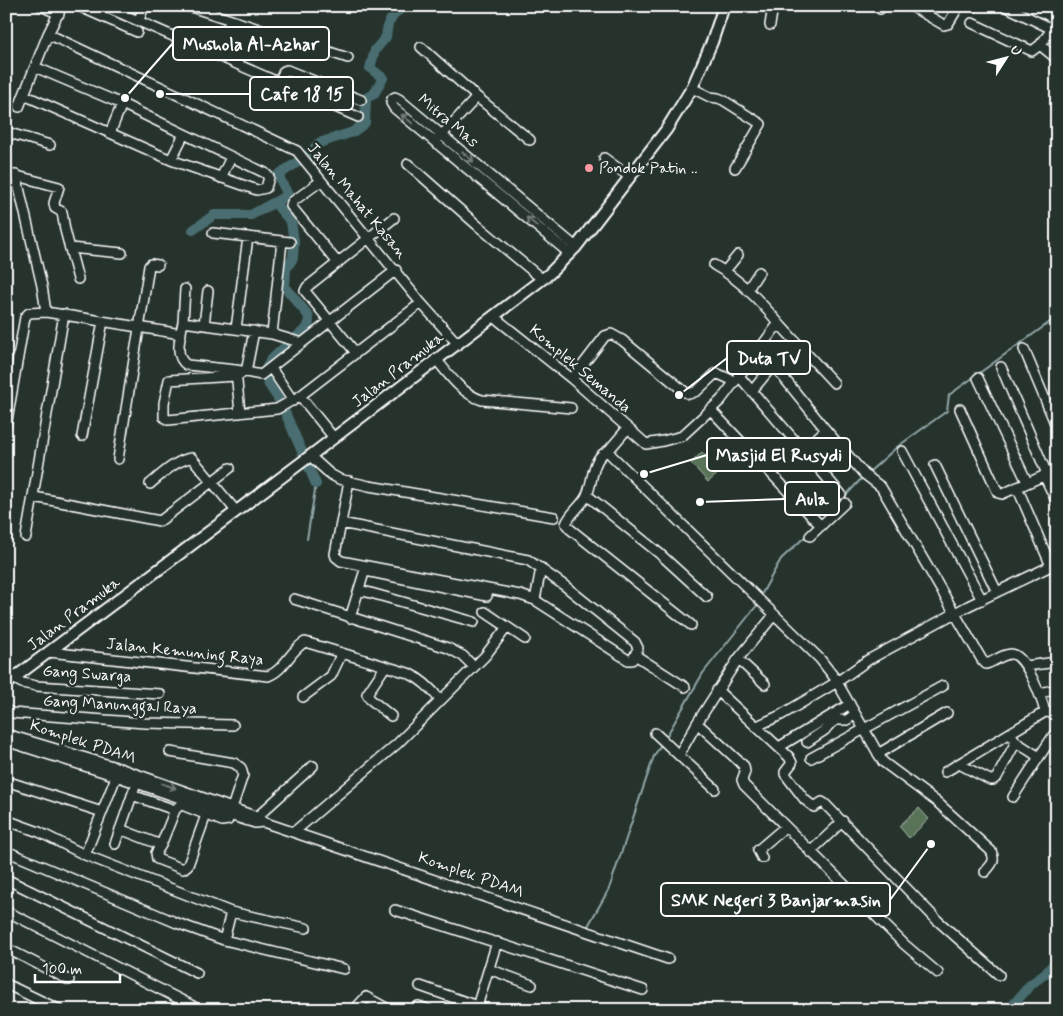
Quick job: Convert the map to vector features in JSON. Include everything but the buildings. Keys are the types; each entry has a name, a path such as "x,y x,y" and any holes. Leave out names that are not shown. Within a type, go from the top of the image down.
{"main road":[{"name":"Jalan Pramuka","path":"10,681 542,279 573,250 666,130 692,88 712,42 724,6"}],"street":[{"path":"19,107 48,34 61,10 41,6"},
{"path":"78,6 137,32"},
{"path":"104,6 358,117"},
{"path":"139,20 144,6"},
{"path":"188,6 348,58"},
{"path":"770,25 773,6"},
{"path":"911,6 944,25 948,24 959,6"},
{"path":"972,23 1030,51 1035,50 1054,26 1005,6"},
{"path":"218,55 230,21"},
{"name":"Jalan Mahat Kasan","path":"48,34 293,149 304,159 421,303 457,343"},
{"path":"1040,45 1057,58"},
{"path":"421,47 530,140"},
{"path":"24,95 171,160 257,190 266,188 269,180 268,175 122,104 35,68"},
{"path":"279,82 284,71 288,70 361,100"},
{"path":"692,88 710,97 723,100 761,124 735,168"},
{"path":"439,138 477,96"},
{"name":"Mitra Mas","path":"439,138 394,108 391,103 392,99 395,97 399,99 439,138 573,250"},
{"path":"110,134 122,104"},
{"path":"6,132 50,145"},
{"path":"171,160 184,134"},
{"path":"221,178 231,157"},
{"path":"604,158 630,177"},
{"path":"408,164 542,279"},
{"path":"6,172 59,187 54,208 62,212 78,279"},
{"path":"16,175 42,286 46,312"},
{"path":"321,181 292,202 291,206 338,263"},
{"path":"356,353 305,291 307,287 394,218"},
{"path":"213,233 286,242 272,334"},
{"path":"236,329 248,238"},
{"path":"70,248 122,253"},
{"path":"725,271 738,255"},
{"path":"118,459 149,266 151,264 158,265"},
{"path":"714,265 748,289 834,383"},
{"path":"185,289 180,356 184,364 257,375 267,371 297,341 329,322 396,270"},
{"path":"748,289 759,272"},
{"path":"204,325 208,291"},
{"path":"241,372 169,380 167,382 164,417 168,420 277,409 294,400 421,303"},
{"path":"6,426 25,317 31,312 64,314 181,334"},
{"path":"26,536 64,314"},
{"name":"Komplek Semanda","path":"492,316 572,380 627,429 648,444 682,436 710,409"},
{"path":"82,436 103,321"},
{"path":"183,322 272,334 297,341"},
{"path":"781,326 775,328 721,400 710,409 819,524"},
{"path":"240,413 241,372 254,331"},
{"path":"572,380 605,336 611,334 622,340 689,394 696,391 716,373 736,378 752,391 841,494"},
{"path":"1024,349 1057,428"},
{"path":"436,360 467,394 474,398 571,408"},
{"path":"752,391 770,369 775,367 865,475 884,492 984,663 988,664 1012,654 1018,656 1026,666 1040,693 1044,712"},
{"path":"1001,367 1057,504"},
{"path":"267,371 334,438"},
{"path":"978,378 1027,482"},
{"path":"960,409 996,491 1000,494 1057,470"},
{"path":"627,429 609,450 598,459 587,495 566,522 567,526 691,625"},
{"path":"802,450 826,430"},
{"path":"609,450 611,455 626,471 820,659 837,682 886,765 937,802 991,852 994,856 994,862 986,872"},
{"path":"902,451 982,600"},
{"path":"308,457 339,479 554,517"},
{"path":"150,484 177,464 190,458 194,460 236,510"},
{"path":"935,466 997,592"},
{"path":"34,497 160,521 230,468"},
{"path":"341,523 522,557 535,563 635,642 638,648 635,655 632,660 628,660 535,600 504,591 341,561 335,554 349,481"},
{"path":"757,726 781,715 837,682 868,660 1054,564 1017,487"},
{"path":"587,495 660,554 707,597"},
{"path":"810,536 819,524 845,504"},
{"path":"535,600 541,568"},
{"path":"350,618 364,573 368,571 487,596"},
{"path":"360,590 474,622"},
{"path":"294,599 448,648 463,656 474,667"},
{"path":"485,612 524,639"},
{"path":"679,755 717,690 738,659 774,615"},
{"path":"294,832 390,750 495,645 507,627"},
{"name":"Jalan Kemuning Raya","path":"49,652 263,676 272,674 280,669 300,645 305,642 408,673 418,678 440,700"},
{"path":"303,697 330,676 342,653"},
{"path":"635,655 685,687"},
{"path":"738,659 765,684"},
{"path":"1026,666 1057,662"},
{"path":"385,667 367,694 391,716"},
{"name":"Gang Swarga","path":"10,681 36,686 160,694"},
{"path":"811,758 942,686"},
{"path":"1040,693 1057,689"},
{"path":"717,690 792,761 785,774 805,800 814,807 824,802 937,920 1000,975"},
{"path":"779,747 850,704"},
{"name":"Gang Manunggal Raya","path":"6,710 10,713 126,722 232,725"},
{"path":"878,754 947,712"},
{"path":"945,772 1044,712 1057,713"},
{"path":"807,742 835,721 847,720 856,714"},
{"path":"697,723 741,762 746,769 742,780 744,785 916,955 938,972"},
{"path":"1013,797 1057,730"},
{"path":"1010,733 1016,742 1039,757"},
{"name":"Komplek PDAM","path":"6,734 88,763"},
{"path":"661,738 715,789"},
{"name":"Komplek PDAM","path":"6,741 118,772 230,812 668,959"},
{"path":"959,764 993,780 997,777 1016,742"},
{"path":"170,752 239,765 243,775 228,820 225,822 206,814 180,805 175,810 156,853 158,860 185,869 206,814"},
{"path":"258,820 313,766"},
{"path":"85,855 118,772"},
{"path":"115,844 138,779"},
{"path":"6,780 102,812"},
{"path":"132,795 175,810"},
{"path":"6,820 39,832 85,855 231,912 306,928"},
{"path":"810,852 843,821"},
{"path":"762,858 758,850 785,827"},
{"path":"120,829 161,844"},
{"path":"6,852 177,923 224,940 344,969"},
{"path":"6,878 197,973"},
{"path":"395,910 643,990"},
{"path":"6,911 193,1006"},
{"path":"224,940 231,912"},
{"path":"481,1008 479,1000 497,942"},
{"path":"6,948 69,980"},
{"path":"489,969 532,985"},
{"path":"6,984 60,1010"},
{"path":"420,986 481,1008"},
{"path":"354,1010 366,997 385,1008"},
{"path":"416,1010 418,1006 429,1010"}],"green space":[{"path":"702,452 720,472 708,482 691,463"},
{"path":"919,808 929,819 909,838 899,826"}],"waterway":[{"path":"193,230 214,215 251,215 288,195 278,175 307,156 319,143 353,132 365,123 366,98 374,94 383,78 370,68 375,50 386,37 388,24 395,13 406,6"},
{"path":"275,203 291,222 294,241 293,258 286,269 285,287 308,315 309,321 308,327 271,359 265,371 268,383 281,403 316,484"},
{"path":"978,374 1057,317"},
{"path":"868,473 897,447 947,411 949,395 974,377"},
{"path":"838,504 862,478"},
{"path":"307,539 316,484"},
{"path":"760,597 781,559 807,535"},
{"path":"666,737 703,673 758,604"},
{"path":"588,926 609,889 654,756 662,743"},
{"path":"1009,1010 1030,985 1046,973 1057,959"}],"place":[{"name":"Cafe 18 15","path":"160,94"},
{"name":"Mushola Al-Azhar","path":"125,98"},
{"name":"Pondok Patin ..","path":"589,168"},
{"name":"Duta TV","path":"679,395"},
{"name":"Masjid El Rusydi","path":"644,474"},
{"name":"Aula","path":"700,502"},
{"name":"SMK Negeri 3 Banjarmasin","path":"931,844"}]}
